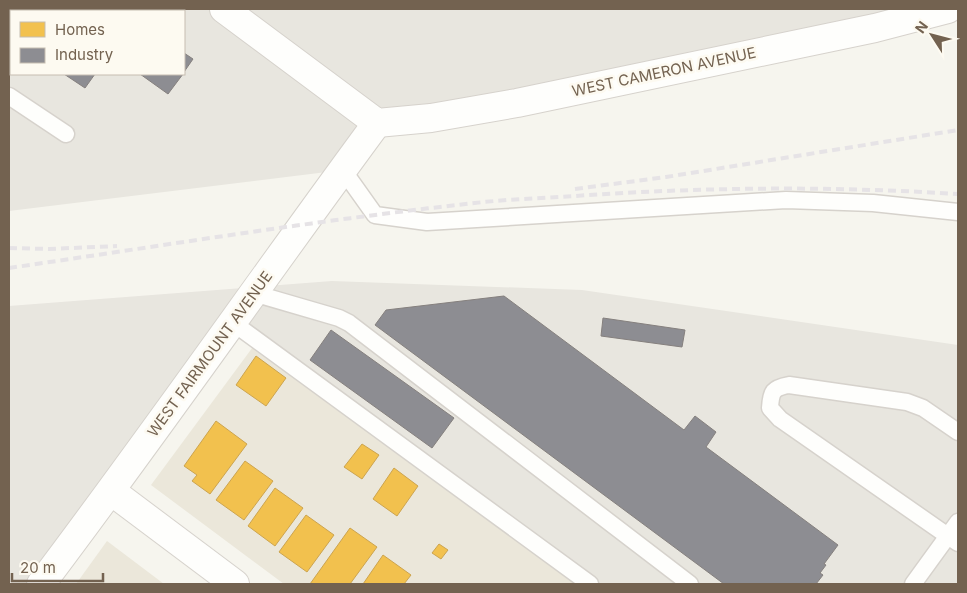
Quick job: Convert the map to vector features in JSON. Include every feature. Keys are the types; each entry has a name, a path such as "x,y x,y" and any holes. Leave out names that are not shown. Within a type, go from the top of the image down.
{"street":[{"path":"224,9 377,123"},
{"name":"WEST CAMERON AVENUE","path":"377,123 431,118 517,103 876,28 948,9"},
{"name":"WEST FAIRMOUNT AVENUE","path":"41,584 111,491 377,123"},
{"path":"111,491 235,584"}],"lane":[{"path":"9,96 66,134"},
{"path":"343,170 375,216 427,222 786,200 873,203 958,212"},
{"path":"253,293 339,318 349,323 690,584"},
{"path":"232,322 590,584"},
{"path":"953,539 780,419 770,408 770,395 777,388 790,386 907,402 923,408 958,432"},
{"path":"913,584 953,539 958,522"}],"shaded area":[{"path":"9,9 948,9 377,123 343,170 9,211"},
{"path":"332,281 582,290 958,345 958,584 590,584 232,322 41,584 9,584 9,306"},
{"path":"258,340 590,584 284,584 151,485"},
{"path":"107,541 164,584 76,584"}],"building: Homes":[{"path":"256,356 286,378 266,406 236,385"},
{"path":"216,421 247,444 210,494 192,481 197,475 184,466"},
{"path":"362,444 379,455 362,479 344,467"},
{"path":"245,461 273,481 244,520 216,500"},
{"path":"394,468 418,486 397,516 373,499"},
{"path":"275,488 303,508 275,546 248,526"},
{"path":"306,515 334,535 307,572 279,552"},
{"path":"350,528 377,547 350,584 310,584"},
{"path":"439,544 448,550 441,559 432,553"},
{"path":"383,555 411,575 404,584 363,584"}],"building: Industry":[{"path":"9,9 112,10 10,10 9,34"},
{"path":"185,54 193,59 185,71"},
{"path":"66,75 94,75 85,88"},
{"path":"141,75 182,75 168,94"},
{"path":"504,296 684,430 695,416 716,432 706,447 838,545 824,564 826,565 820,573 823,575 816,584 724,584 375,325 386,310"},
{"path":"603,318 685,330 682,347 601,336"},
{"path":"331,330 454,418 432,448 310,360"}],"railway":[{"path":"575,189 666,177 958,130"},
{"path":"9,268 305,224 495,201 719,189 910,191 958,194"},
{"path":"9,248 49,249 117,246"}]}
